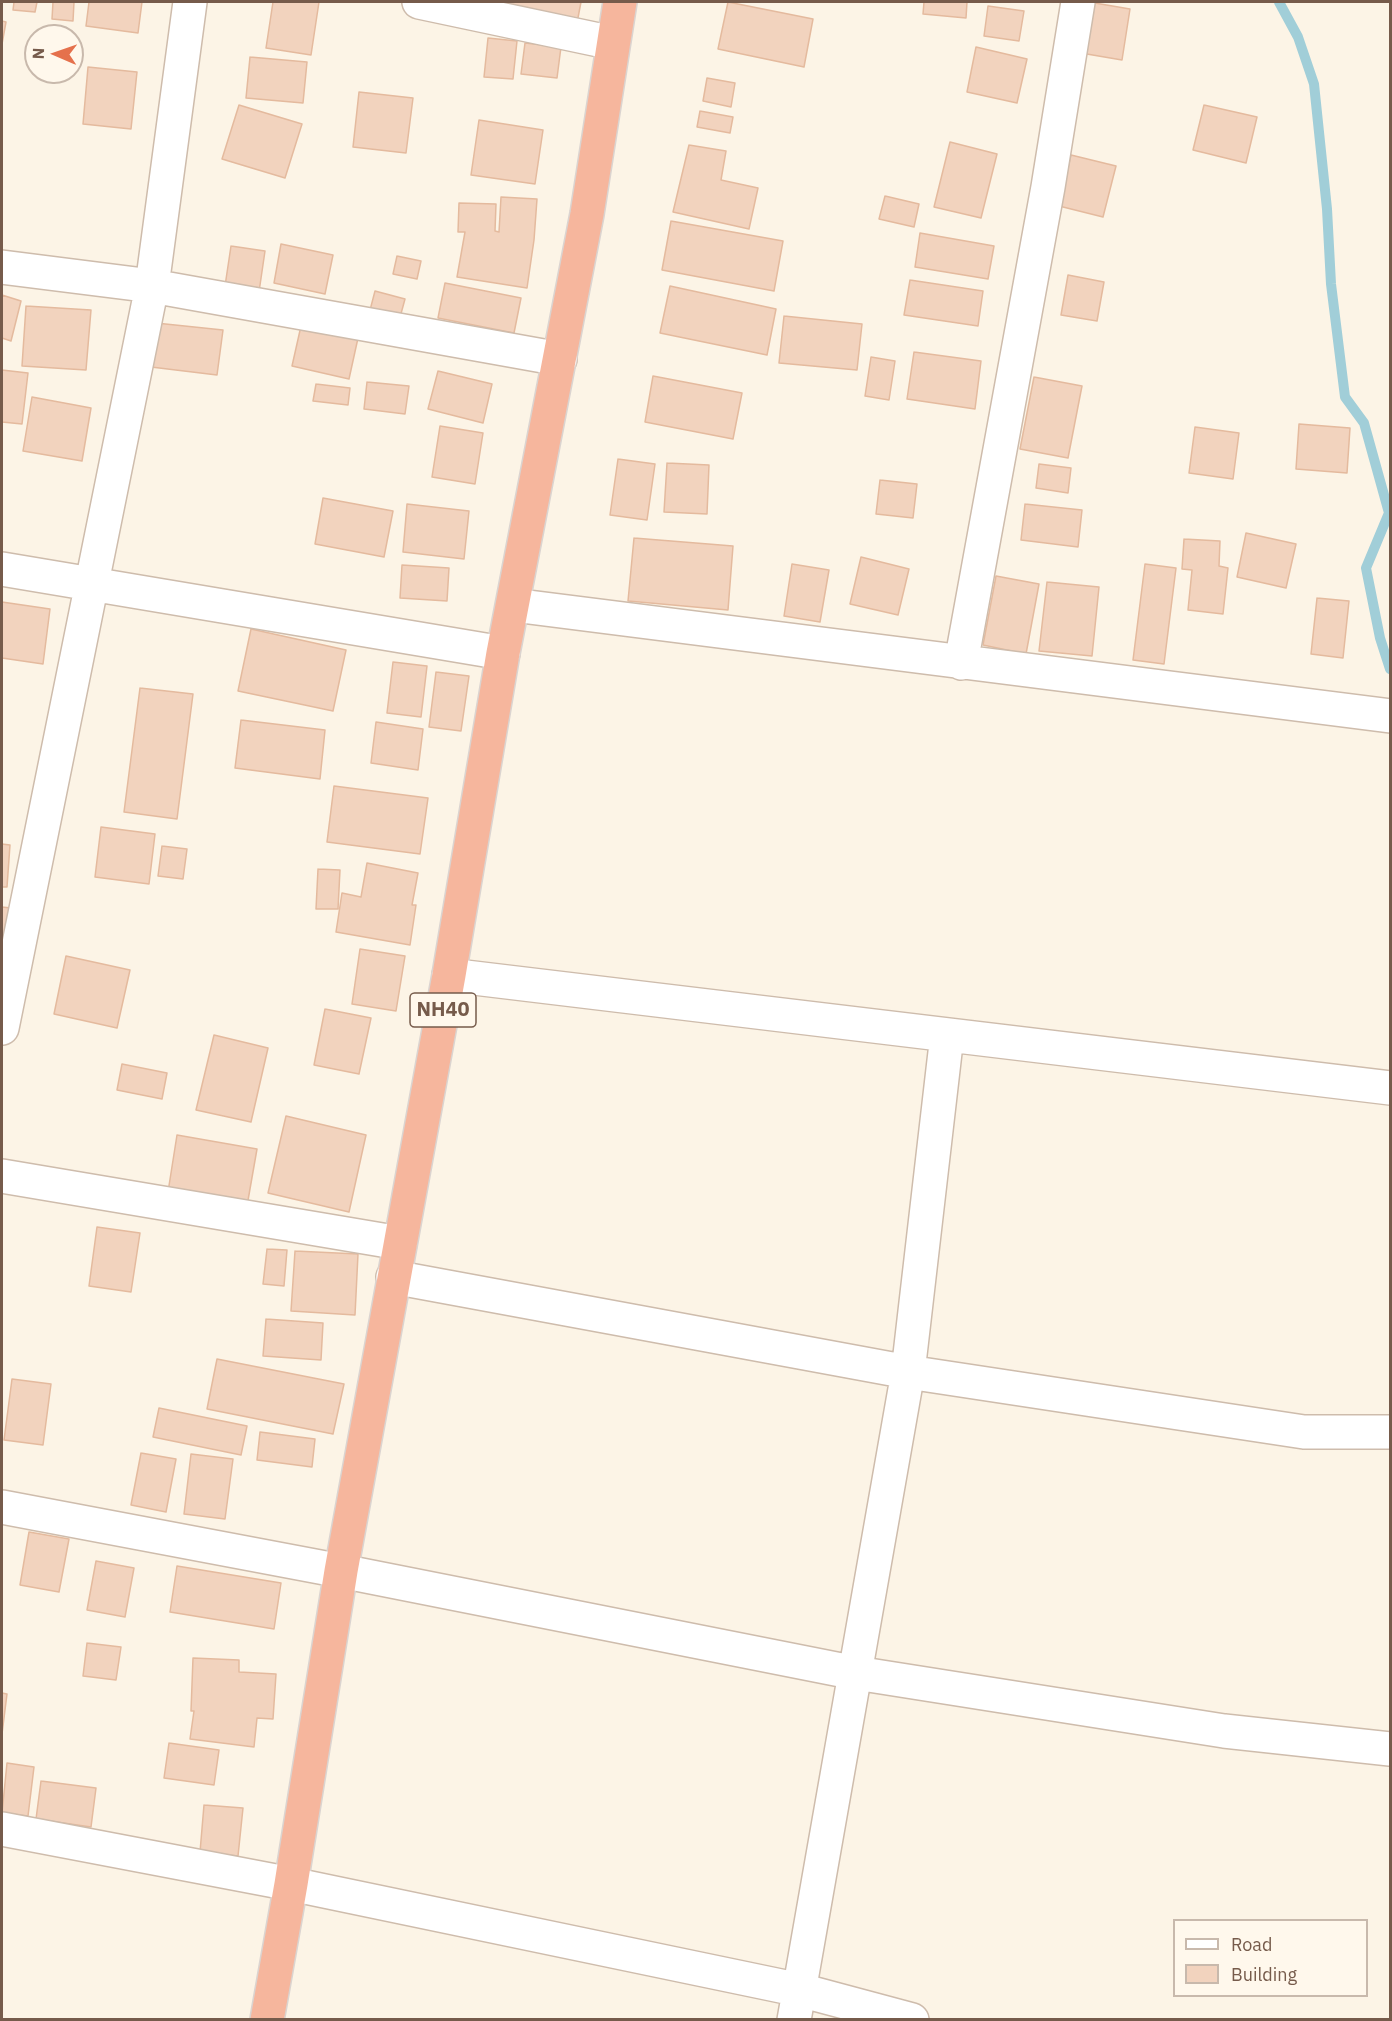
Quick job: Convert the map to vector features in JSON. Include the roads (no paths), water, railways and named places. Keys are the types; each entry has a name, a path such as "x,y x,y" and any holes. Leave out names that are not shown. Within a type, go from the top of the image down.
{"highway":[{"name":"NH40","path":"267,2019 341,1571 449,975 503,653 587,214 620,2"}],"street":[{"path":"2,1028 152,286 190,2"},
{"path":"418,2 613,43"},
{"path":"961,663 1048,188 1078,2"},
{"path":"2,267 152,286 560,359"},
{"path":"2,569 503,653"},
{"path":"513,605 1383,715"},
{"path":"449,975 1390,1088"},
{"path":"797,2005 908,1372 946,1035"},
{"path":"2,1176 400,1243"},
{"path":"393,1277 908,1372 1304,1432 1390,1432"},
{"path":"2,1507 341,1571 856,1673 1224,1731 1390,1749"},
{"path":"2,1829 291,1884 797,2005 912,2019"}],"waterway":[{"path":"1279,2 1298,37 1314,84 1327,209 1331,284 1345,397 1364,423 1389,513 1366,568 1380,638 1390,669"}]}
